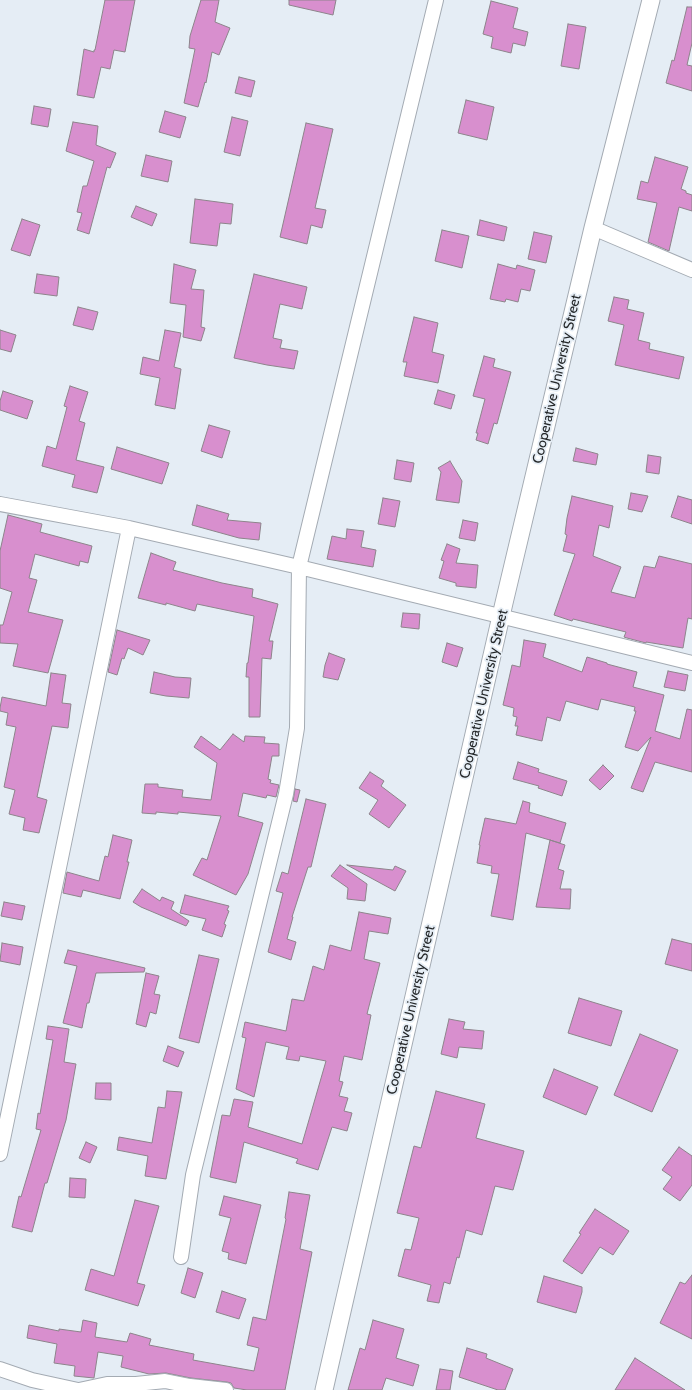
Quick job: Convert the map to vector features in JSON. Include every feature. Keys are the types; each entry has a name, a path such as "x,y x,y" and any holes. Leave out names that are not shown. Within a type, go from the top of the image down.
{"street":[{"path":"181,1257 193,1174 286,794 297,728 299,568 436,0"},
{"name":"Cooperative University Street","path":"324,1390 592,228 651,0"},
{"path":"592,228 692,270"},
{"path":"0,504 129,528 502,616 692,663"},
{"path":"0,1154 4,1117 129,528"},
{"path":"0,1369 32,1380 79,1390 107,1384 136,1384 165,1381 190,1386 226,1390"}],"building":[{"path":"105,0 135,0 125,52 114,50 110,69 101,67 94,98 77,95 84,49 94,52 95,50"},
{"path":"201,0 219,0 215,22 230,28 219,55 212,52 206,83 205,82 198,107 184,103 195,49 189,48 190,36"},
{"path":"289,0 336,0 333,15 289,5"},
{"path":"491,1 518,8 513,28 528,32 525,46 513,43 511,53 491,48 493,37 483,34"},
{"path":"687,7 692,7 692,43 687,65 692,66 692,91 666,83 672,60 674,61"},
{"path":"568,24 586,27 579,69 561,66"},
{"path":"239,77 255,81 251,97 235,93"},
{"path":"466,100 494,107 487,140 458,133"},
{"path":"34,106 51,109 48,127 31,124"},
{"path":"165,111 186,117 180,138 159,132"},
{"path":"232,117 248,121 240,156 224,152"},
{"path":"73,122 98,126 96,145 116,153 110,168 107,167 89,234 77,230 82,213 77,212 83,186 87,186 94,161 66,151"},
{"path":"306,123 333,129 315,208 326,210 322,228 311,225 307,244 280,237"},
{"path":"146,155 172,161 168,182 141,176"},
{"path":"655,157 688,167 681,189 692,195 692,211 679,207 669,251 648,242 657,203 637,199 641,181 648,183"},
{"path":"195,199 233,204 231,224 220,223 217,246 190,243"},
{"path":"136,206 157,214 152,226 131,217"},
{"path":"22,219 40,225 30,256 11,250"},
{"path":"480,220 507,227 504,241 477,235"},
{"path":"442,230 469,236 462,268 435,261"},
{"path":"534,232 552,236 546,263 528,259"},
{"path":"174,264 196,270 191,289 204,290 201,327 205,328 201,341 183,337 186,305 170,303"},
{"path":"498,264 516,269 517,265 535,270 530,291 521,289 518,302 506,299 505,302 490,299"},
{"path":"37,274 59,277 57,296 34,293"},
{"path":"254,274 307,287 302,309 280,304 273,338 282,340 280,348 298,351 294,369 234,358"},
{"path":"614,297 629,300 627,309 644,313 638,340 650,343 649,349 684,357 679,379 615,365 624,325 608,321"},
{"path":"78,307 98,312 93,330 73,325"},
{"path":"414,317 438,323 432,352 444,355 438,383 404,376 407,362 403,362"},
{"path":"0,330 16,335 11,352 0,349"},
{"path":"165,330 181,333 174,367 181,369 175,409 155,405 160,378 140,374 143,357 159,361"},
{"path":"484,356 495,359 493,367 511,372 497,424 494,423 488,444 476,440 478,433 476,433 485,399 473,396"},
{"path":"70,386 88,392 79,421 85,423 76,460 104,467 97,493 72,487 75,475 42,466 47,446 56,449 67,407 64,406"},
{"path":"438,390 455,395 451,409 434,404"},
{"path":"3,391 33,401 27,419 0,410 0,401"},
{"path":"209,425 230,431 222,458 201,451"},
{"path":"117,447 169,463 162,484 111,469"},
{"path":"576,448 598,454 596,465 573,461"},
{"path":"648,455 661,457 659,474 646,472"},
{"path":"397,460 414,463 411,482 394,479"},
{"path":"450,461 462,481 459,503 436,500 441,472 438,468"},
{"path":"631,493 648,496 642,512 628,509"},
{"path":"572,496 613,506 609,528 599,525 593,556 621,567 611,592 635,598 644,566 655,568 659,556 692,564 692,619 688,618 683,648 646,643 624,637 626,632 573,619 572,621 554,615 575,554 563,551 567,535 565,534 567,518"},
{"path":"678,496 692,500 692,524 671,517"},
{"path":"383,498 400,501 395,527 378,524"},
{"path":"197,505 229,514 227,520 261,523 259,540 239,538 192,525"},
{"path":"8,515 42,524 40,532 92,546 88,563 80,561 79,566 35,554 29,578 37,580 28,612 63,620 48,673 13,666 18,644 0,643 0,625 3,625 12,592 0,588 0,551"},
{"path":"463,520 478,523 475,541 459,538"},
{"path":"347,529 364,531 361,547 376,550 373,567 327,559 332,536 346,539"},
{"path":"447,544 460,549 456,563 478,565 476,588 456,586 456,583 439,578 444,561 441,560"},
{"path":"151,553 176,562 173,570 222,583 253,589 252,597 278,604 269,641 273,641 271,659 262,658 260,717 249,717 249,677 246,677 254,616 197,604 195,611 166,603 166,605 138,598"},
{"path":"403,613 420,614 419,629 401,627"},
{"path":"117,630 150,640 143,655 128,648 124,659 122,658 117,675 108,672"},
{"path":"524,640 546,644 543,657 582,672 587,657 637,672 633,687 664,695 655,731 680,739 687,709 692,710 692,772 655,762 643,792 631,788 651,737 638,751 625,747 636,711 634,711 635,707 601,699 598,710 566,701 560,721 547,717 542,741 516,735 518,726 515,726 517,717 513,716 514,708 503,705 512,665 520,667"},
{"path":"447,643 463,648 457,667 442,662"},
{"path":"329,653 345,659 338,680 323,677"},
{"path":"668,671 688,675 685,691 664,687"},
{"path":"154,672 175,677 191,678 189,698 150,693"},
{"path":"51,673 66,675 62,703 71,704 68,728 52,726 37,797 47,800 39,833 23,830 25,818 9,814 15,790 4,787 16,727 6,725 8,713 0,711 0,708 2,697 46,706"},
{"path":"233,734 244,742 245,736 265,737 264,743 279,744 279,756 272,756 268,779 271,780 270,783 279,785 276,797 267,795 266,798 243,793 238,816 263,823 248,874 236,895 193,875 202,858 207,860 221,816 178,812 178,814 156,812 156,814 142,813 145,784 158,784 158,787 183,790 182,797 211,800 217,763 194,747 201,736 220,750"},
{"path":"518,762 539,769 538,772 567,781 562,796 538,788 539,786 513,779"},
{"path":"603,765 614,776 600,790 589,780"},
{"path":"370,772 384,781 381,786 406,805 389,828 369,814 378,800 359,788"},
{"path":"295,789 300,790 297,802 293,801"},
{"path":"306,799 326,804 311,867 308,867 292,917 287,939 296,942 291,960 268,952 283,893 276,891 282,872 288,874"},
{"path":"523,801 530,803 529,812 566,823 560,843 526,833 513,920 491,916 499,874 491,873 492,866 477,863 485,818 516,824"},
{"path":"113,835 132,840 127,862 129,862 120,899 83,890 81,897 63,893 67,872 99,881 105,856 108,857"},
{"path":"550,840 565,845 558,869 564,871 560,889 571,889 570,909 536,907"},
{"path":"340,865 367,884 365,901 347,899 348,888 331,876"},
{"path":"347,865 393,870 395,866 406,871 395,891"},
{"path":"142,889 160,901 162,897 174,902 171,909 189,921 186,926 141,907 133,902"},
{"path":"185,895 229,906 227,910 229,911 224,924 226,925 222,937 202,930 206,919 180,913"},
{"path":"4,902 25,906 22,920 1,916"},
{"path":"359,912 391,918 388,934 369,931 364,959 380,963 367,1014 371,1015 362,1060 344,1056 339,1081 343,1082 339,1096 348,1098 344,1111 352,1113 347,1131 332,1127 318,1170 296,1163 298,1159 244,1142 236,1183 210,1177 222,1115 230,1116 234,1099 253,1102 248,1127 302,1144 326,1061 300,1056 299,1061 286,1059 289,1047 266,1042 254,1097 236,1089 246,1038 242,1037 245,1022 286,1031 292,999 304,1001 313,966 324,970 330,945 351,951"},
{"path":"672,939 692,944 692,971 665,964"},
{"path":"2,943 23,947 20,965 0,961"},
{"path":"68,950 145,968 144,972 96,973 89,1003 87,1003 82,1028 63,1023 77,966 64,963"},
{"path":"199,955 219,959 199,1043 179,1038"},
{"path":"146,973 159,976 154,994 160,995 156,1014 150,1012 146,1027 136,1024"},
{"path":"579,998 622,1011 611,1046 568,1033"},
{"path":"449,1019 465,1022 463,1029 484,1031 482,1049 459,1047 457,1058 441,1054"},
{"path":"48,1026 69,1029 64,1062 76,1064 66,1120 47,1183 45,1183 32,1232 12,1227 19,1196 21,1197 41,1130 36,1129 38,1113 40,1114 53,1040 46,1039"},
{"path":"640,1034 678,1050 652,1112 614,1095"},
{"path":"168,1046 184,1052 178,1067 163,1061"},
{"path":"554,1069 598,1087 586,1115 543,1097"},
{"path":"96,1083 111,1083 111,1100 95,1099"},
{"path":"167,1091 182,1092 166,1179 145,1176 148,1156 117,1150 119,1137 152,1143 158,1107 165,1108"},
{"path":"436,1091 485,1104 476,1138 524,1151 513,1190 495,1186 482,1235 466,1230 459,1258 457,1257 450,1284 444,1282 439,1303 427,1301 431,1285 398,1276 405,1249 411,1250 419,1218 397,1213 414,1146 421,1148"},
{"path":"86,1142 97,1147 90,1163 79,1158"},
{"path":"679,1147 692,1156 692,1185 680,1201 663,1189 672,1177 662,1170"},
{"path":"70,1178 86,1179 85,1198 69,1197"},
{"path":"289,1192 310,1195 300,1249 312,1252 285,1390 247,1390 234,1388 231,1383 227,1382 191,1378 166,1373 149,1374 121,1367 123,1356 98,1352 94,1378 74,1376 75,1366 54,1363 57,1344 27,1338 29,1325 59,1331 59,1329 81,1332 83,1320 97,1323 95,1337 127,1342 130,1333 151,1339 149,1345 194,1354 193,1360 254,1371 259,1348 247,1345 253,1317 266,1320 286,1219"},
{"path":"224,1196 261,1205 246,1264 228,1259 229,1253 222,1251 231,1218 219,1215"},
{"path":"135,1200 159,1206 137,1283 145,1285 138,1306 85,1290 91,1269 114,1276"},
{"path":"595,1209 629,1231 613,1255 600,1247 582,1274 563,1261"},
{"path":"188,1268 203,1273 195,1298 181,1293"},
{"path":"692,1275 692,1339 660,1323 680,1282 685,1284"},
{"path":"544,1276 582,1287 576,1313 537,1302"},
{"path":"222,1291 246,1299 239,1319 216,1312"},
{"path":"373,1320 404,1329 396,1358 419,1365 413,1386 386,1378 382,1390 348,1390 360,1348 365,1350"},
{"path":"467,1348 487,1354 486,1358 513,1369 505,1390 498,1390 459,1377"},
{"path":"635,1358 685,1390 615,1390"},
{"path":"440,1369 453,1371 450,1390 436,1390"}]}
